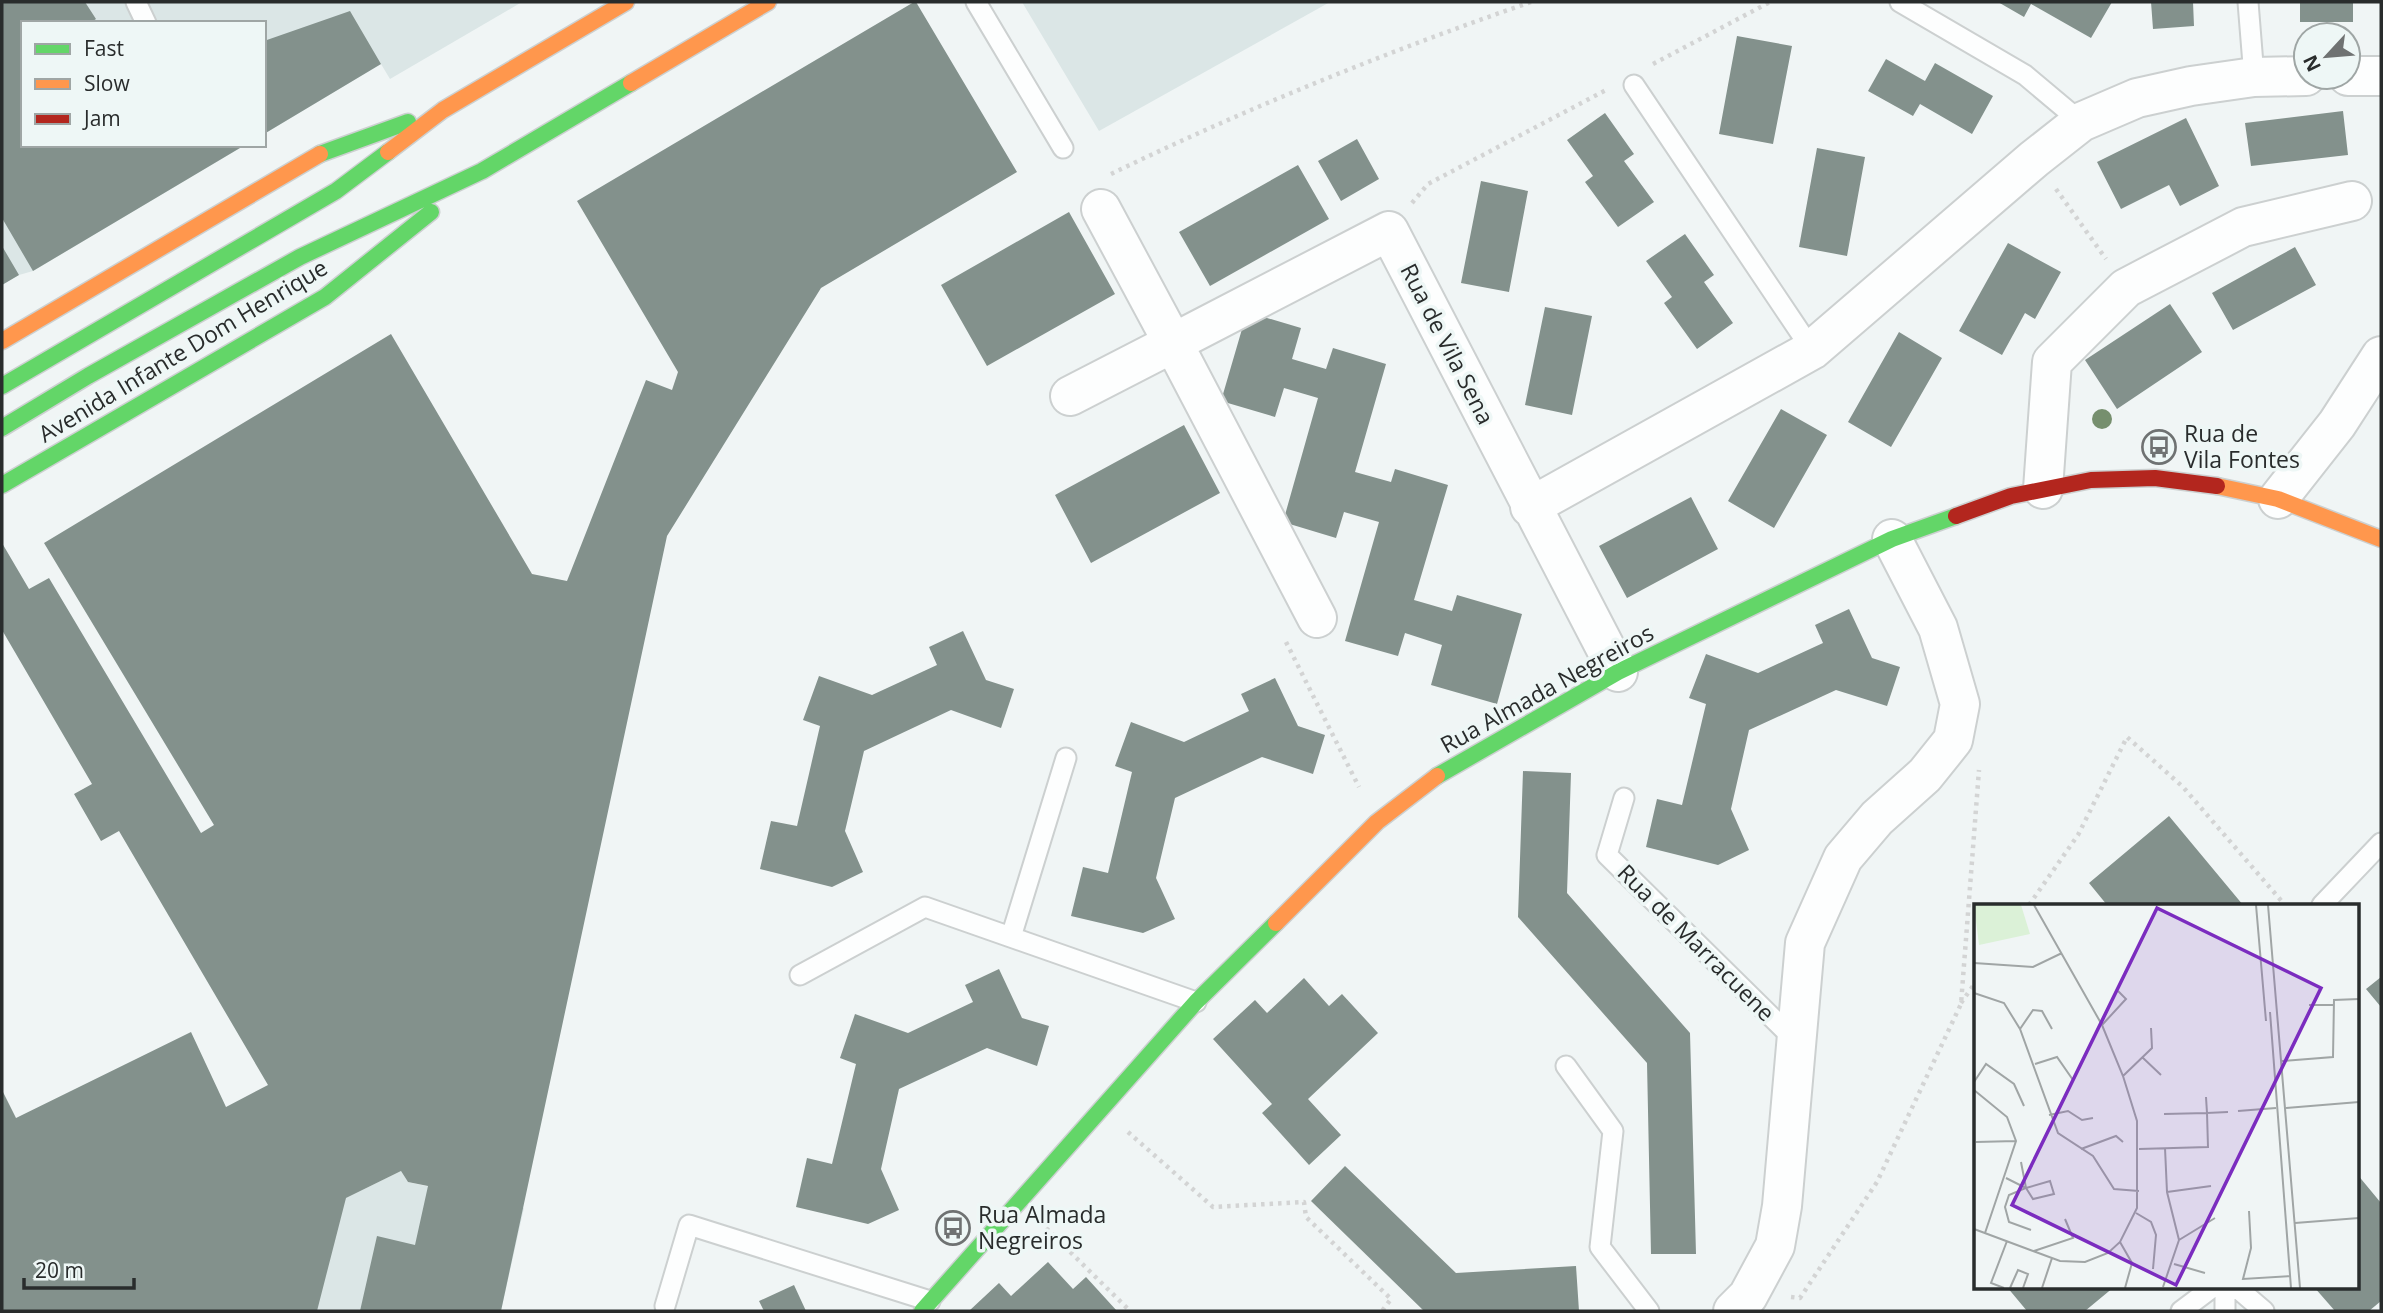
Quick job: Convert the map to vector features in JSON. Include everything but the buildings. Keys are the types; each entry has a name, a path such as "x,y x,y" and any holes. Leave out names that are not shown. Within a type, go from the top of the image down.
{"main road":[{"path":"2,386 336,191 443,110 626,2"},
{"name":"Avenida Infante Dom Henrique","path":"2,428 88,376 300,257 482,171 768,2"},
{"path":"2,341 317,155 443,110"},
{"name":"Avenida Infante Dom Henrique","path":"2,485 325,297 482,171"},
{"name":"Rua Almada Negreiros","path":"926,1306 1196,1002 1377,822 1442,773 1618,672 1892,539 2011,496 2043,488 2091,480 2155,478 2219,486 2278,499 2381,539"}],"street":[{"path":"1530,507 1812,350 2034,159 2081,122 2137,98 2254,76 2292,76"},
{"path":"2362,76 2381,76"},
{"path":"1105,192 1173,343 1317,618"},
{"path":"2043,488 2052,362 2126,288 2243,227 2352,201"},
{"name":"Rua de Vila Sena","path":"1070,396 1389,231 1618,672"},
{"path":"2278,499 2337,424 2381,356"},
{"name":"Rua de Marracuene","path":"1741,1303 1775,1246 1782,1206 1805,943 1843,858 1877,818 1925,775 1953,740 1960,704 1938,628 1892,539"}],"lane":[{"path":"136,2 145,21"},
{"path":"585,2 595,20"},
{"path":"976,2 1063,148"},
{"path":"1900,2 2025,75 2081,122"},
{"path":"2248,2 2254,76"},
{"path":"1625,84 1812,350"},
{"path":"1011,937 1066,758"},
{"name":"Rua de Marracuene","path":"1624,798 1607,855 1798,1043"},
{"path":"2323,904 2381,843"},
{"path":"800,975 925,907 1196,1002"},
{"path":"1566,1066 1613,1131 1600,1247 1649,1311"},
{"path":"665,1306 689,1225 926,1306"},
{"path":"2180,1311 2212,1288"},
{"path":"2225,1288 2225,1311"},
{"path":"2237,1288 2264,1311"}],"path":[{"path":"1105,192 1250,111 1378,59 1531,2"},
{"path":"1652,65 1770,2"},
{"path":"1431,183 1625,84"},
{"path":"2034,159 2126,288"},
{"path":"2030,904 2078,835 2127,737 2183,787 2284,904"},
{"path":"1961,1004 1980,761"},
{"path":"1741,1303 1800,1298 1877,1182 1961,1004 1974,984"},
{"path":"1157,1157 1213,1207 1304,1202 1306,1217 1391,1299 1382,1311"},
{"path":"1018,1201 1130,1311"}],"shaded area":[{"path":"2,2 522,2 390,79 381,64 266,133 266,21 21,21 21,147 242,147 33,271 19,275 2,285"},
{"path":"1022,2 1330,2 1099,131"},
{"path":"401,1171 408,1182 524,1208 501,1311 115,1311"}],"traffic: fast":[{"path":"2,428 88,376 300,257 482,171 631,83"},
{"path":"320,154 408,122"},
{"path":"2,386 336,191 388,152"},
{"path":"2,485 325,297 431,212"},
{"path":"1437,776 1618,672 1892,539 1956,516"},
{"path":"922,1311 1196,1002 1276,923"}],"traffic: slow":[{"path":"388,152 443,110 626,2"},
{"path":"631,83 768,2"},
{"path":"2,341 320,154"},
{"path":"2217,486 2278,499 2381,539"},
{"path":"1276,923 1377,822 1437,776"}],"traffic: jam":[{"path":"1956,516 2011,496 2091,480 2155,478 2217,486"}],"place":[{"name":"Rua de Vila Fontes","path":"2159,447"},
{"name":"Rua Almada Negreiros","path":"953,1228"}]}
